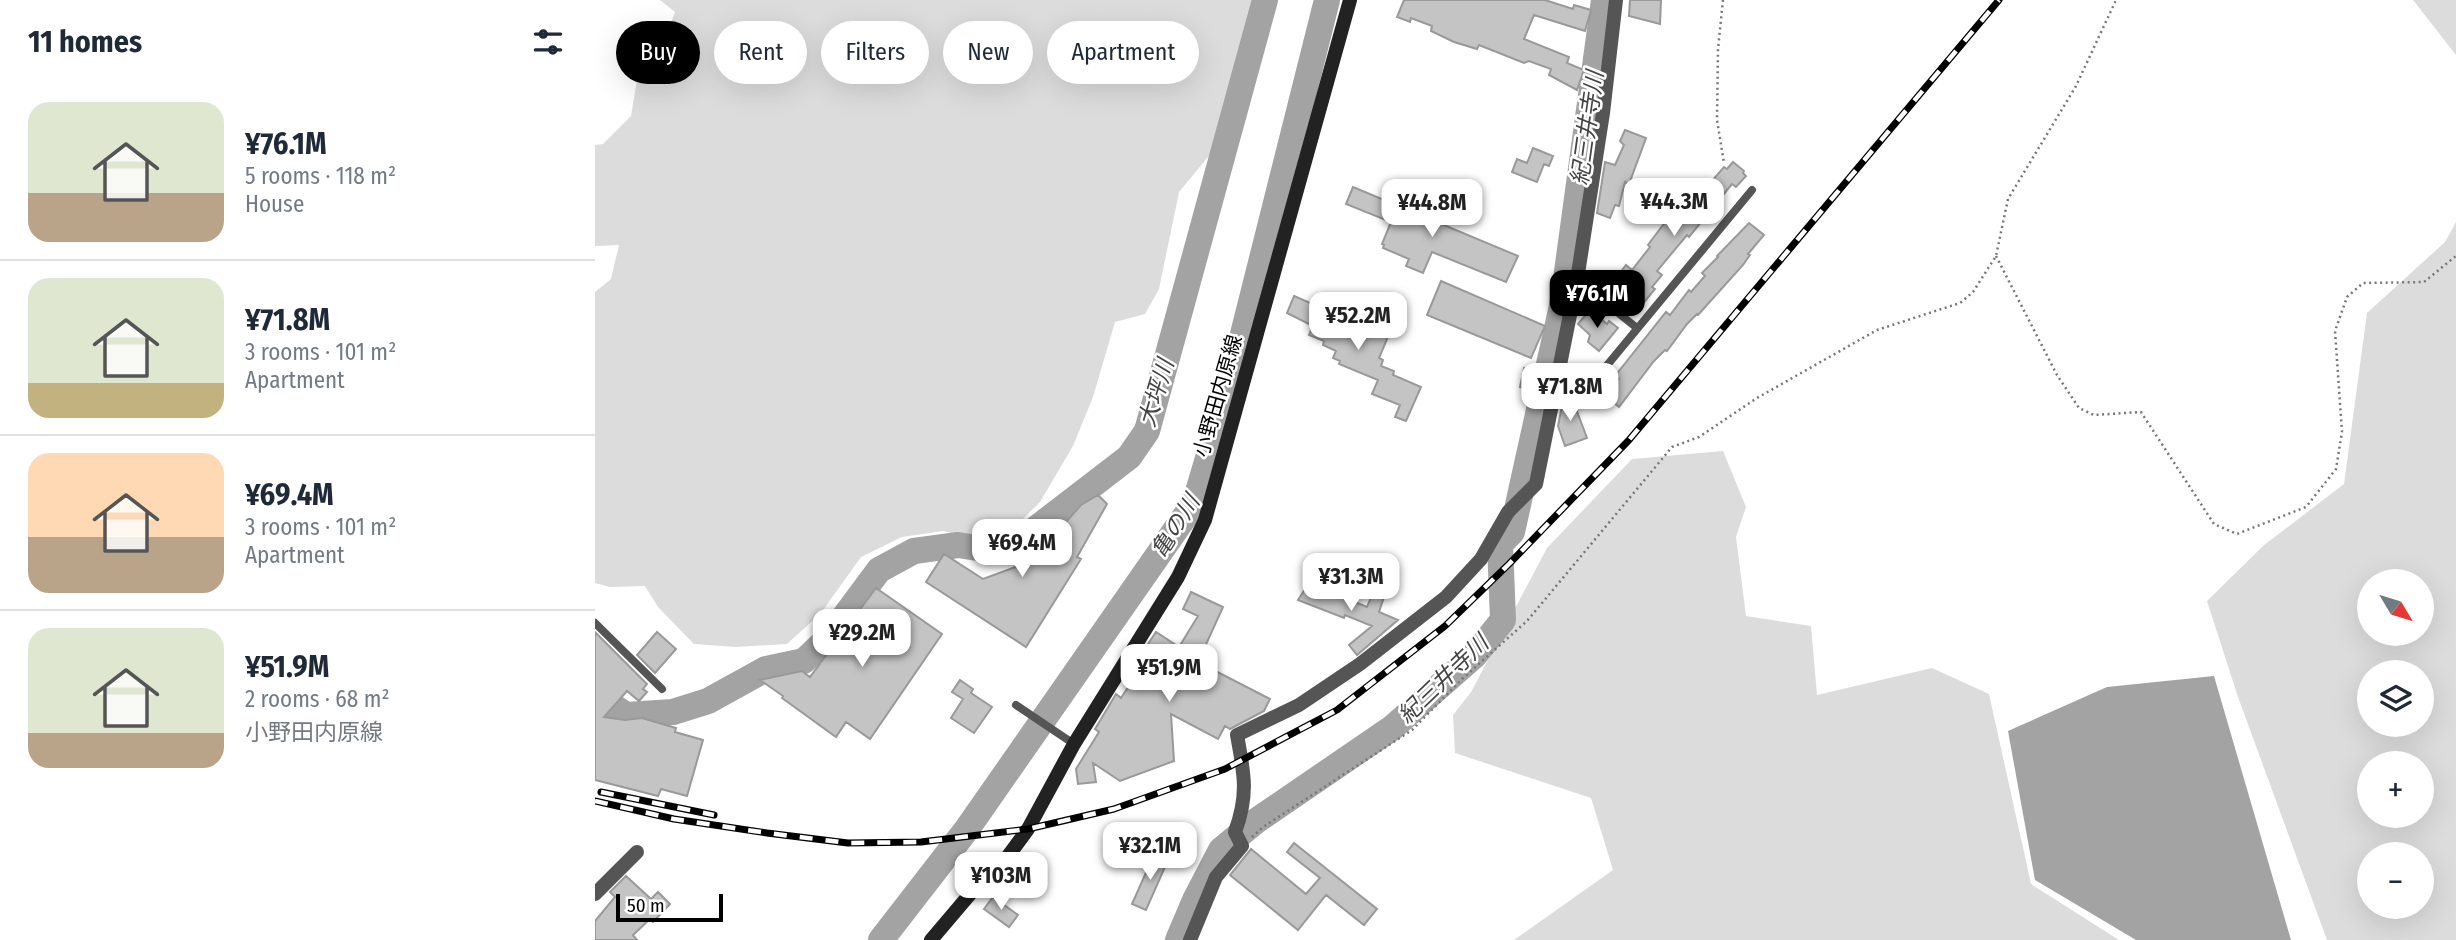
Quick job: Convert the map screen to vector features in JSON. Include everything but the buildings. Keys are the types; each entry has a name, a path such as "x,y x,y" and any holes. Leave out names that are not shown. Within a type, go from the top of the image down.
{"main road":[{"name":"小野田内原線","path":"931,940 982,880 1003,863 1022,837 1070,742 1178,577 1205,520 1350,0"}],"street":[{"path":"1190,940 1216,877 1238,839 1245,780 1237,735 1299,705 1360,664 1446,597 1481,559 1508,512 1536,484 1577,280 1602,113 1612,1"},
{"path":"595,894 637,852"}],"lane":[{"path":"1599,375 1752,190"},
{"path":"1577,280 1637,328"},
{"path":"595,623 662,689"},
{"path":"1016,705 1070,742"}],"path":[{"path":"1723,0 1717,120 1724,163"},
{"path":"1238,839 1263,827 1412,730 1527,621 1672,447 1699,437 1756,398 1877,330 1960,303 1973,292 1996,256 2008,199 2076,86 2116,0"},
{"path":"1996,256 2057,375 2079,408 2094,415 2141,412 2214,524 2238,534 2306,508 2336,469 2342,432 2335,331 2347,297 2363,283 2424,282 2456,256"}],"shaded area":[{"path":"660,0 1252,0 1218,145 1179,192 1159,289 1145,314 1115,322 1093,397 1073,446 1040,502 1014,528 986,541 943,531 902,537 861,557 821,613 787,644 736,647 694,644 658,607 645,586 610,587 595,583 595,292 611,279 619,245 595,246 595,145 603,144 631,116 636,84 700,84 700,21 672,21 675,12"},
{"path":"2413,0 2456,0 2456,55"},
{"path":"2456,222 2456,940 2327,940 2238,697 2207,601 2263,546 2344,484 2367,313 2445,242"},
{"path":"1723,451 1746,507 1736,537 1746,616 1811,626 1817,695 1932,668 1989,694 2031,884 2119,940 1514,940 1613,870 1591,798 1455,753 1453,715 1471,692 1547,548 1632,459"},
{"path":"2214,676 2291,940 2136,940 2035,880 2008,731 2107,687"}],"waterway":[{"name":"大坪川","path":"595,694 626,715 673,712 708,701 766,669 804,661 830,636 879,570 914,551 958,545 996,551 1025,537 1129,457 1147,431 1265,0"},
{"name":"亀の川","path":"881,940 967,829 1195,502 1233,374 1327,0"},
{"name":"紀三井寺川","path":"1178,940 1221,850 1256,821 1392,728 1474,656 1503,620 1500,544 1512,532 1563,301 1604,0"}],"railway":[{"path":"595,801 674,819 848,843 921,842 1028,829 1114,809 1225,769 1337,710 1445,626 1629,440 1999,0"},
{"path":"601,792 714,815"}]}
